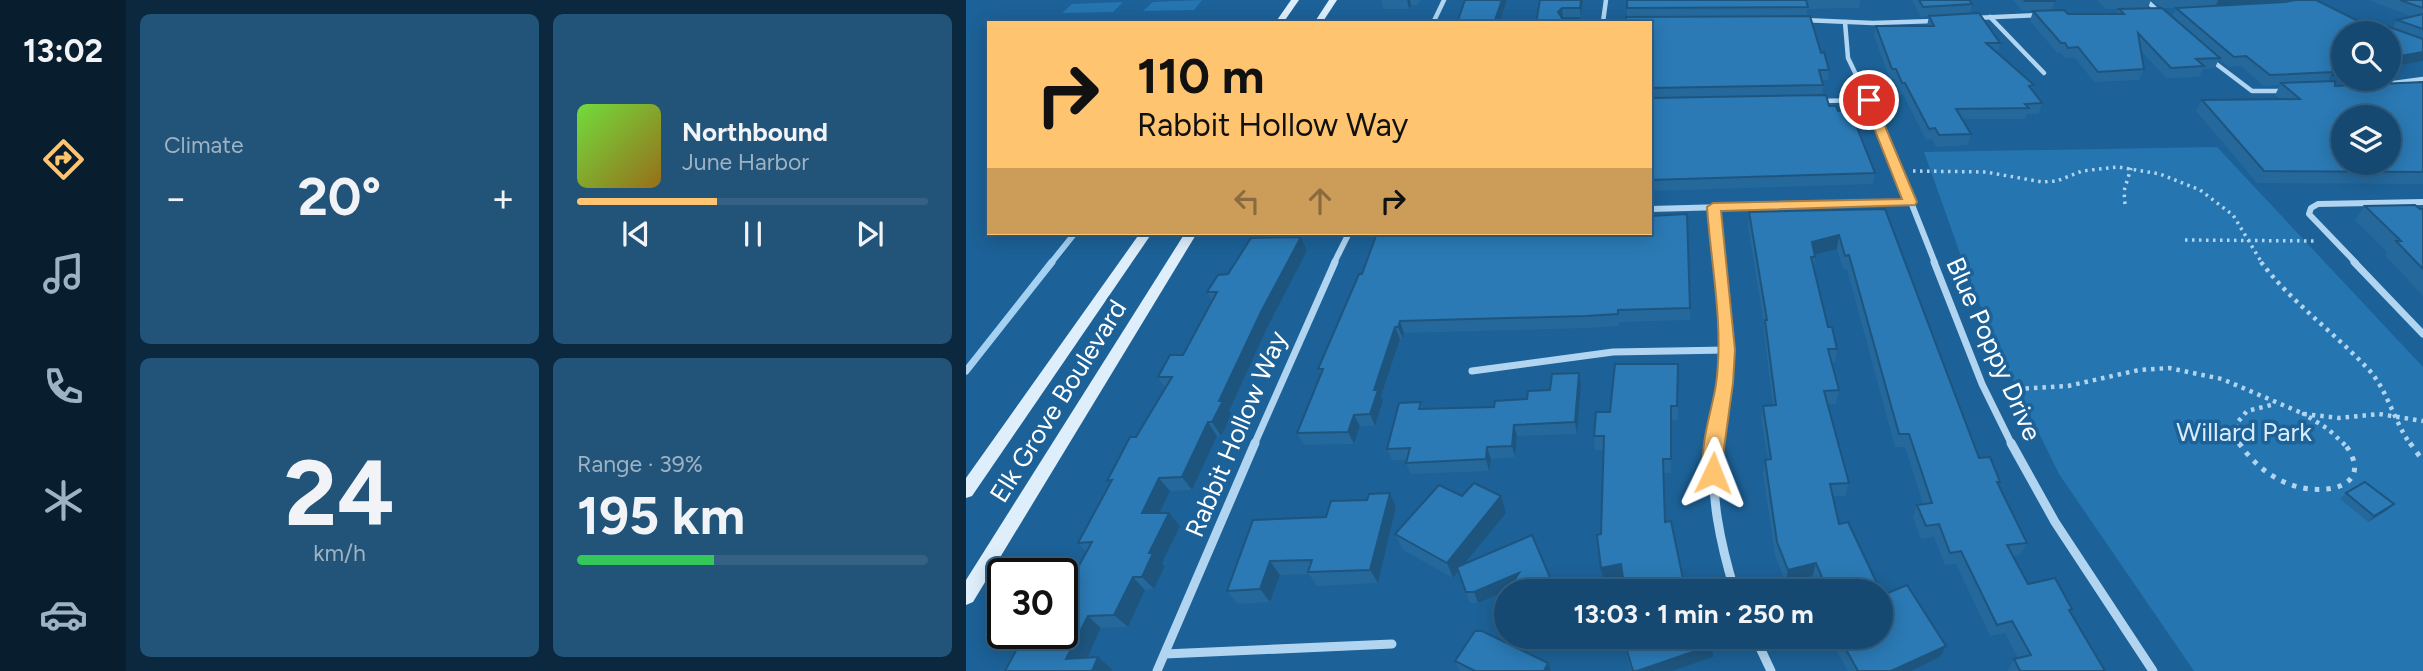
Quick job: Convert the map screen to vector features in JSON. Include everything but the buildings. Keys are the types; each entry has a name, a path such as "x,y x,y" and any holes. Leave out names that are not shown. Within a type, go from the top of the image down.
{"main road":[{"path":"1280,21 1296,0"},
{"path":"1319,21 1333,0"},
{"name":"Elk Grove Boulevard","path":"966,491 1145,235"},
{"name":"Elk Grove Boulevard","path":"966,596 1190,235"}],"street":[{"path":"1434,21 1444,0"},
{"path":"1603,21 1606,0"},
{"path":"2146,0 2166,18"},
{"path":"2148,14 2174,13"},
{"path":"1963,19 2045,15"},
{"path":"1990,17 2044,73"},
{"path":"1796,20 1936,21"},
{"name":"Blue Poppy Drive","path":"1845,22 1848,58 1869,100 1985,389 2021,463 2055,522 2153,671"},
{"path":"2208,57 2252,90 2299,90"},
{"path":"2401,82 2423,79"},
{"path":"1811,101 1869,100"},
{"path":"1652,209 1910,202"},
{"path":"2423,202 2318,204 2311,208 2309,214 2423,334"},
{"path":"1713,207 1727,350 1725,383 1713,449 1713,497 1722,549 1731,579"},
{"name":"Rabbit Hollow Way","path":"1157,671 1325,281 1348,235"},
{"path":"1472,371 1613,352 1727,350"},
{"path":"1165,654 1392,644"},
{"path":"1761,649 1771,671"}],"path":[{"path":"2124,204 2124,191 2131,168"},
{"path":"1898,171 1986,172 2042,182 2057,181 2092,169 2131,168 2174,178 2213,198 2233,215 2263,265 2297,304 2370,371 2385,395 2393,415 2423,461"},
{"path":"2185,240 2332,241"},
{"path":"1985,389 2045,390 2150,368 2170,368 2206,374 2248,388 2275,404 2304,414 2339,418 2363,413 2423,421"},
{"path":"2275,404 2252,408 2235,420 2235,439 2241,450 2273,478 2293,487 2330,492 2345,486 2353,477 2355,466 2349,452 2335,435 2304,414"}],"green space":[{"path":"1202,0 1194,10 1143,11 1153,2"},
{"path":"1123,2 1113,12 1062,13 1072,4"},
{"name":"Willard Park","path":"2217,147 2423,367 2423,671 2194,671 2059,474 2003,360 1967,273 1924,152"}],"waterway":[{"path":"1051,263 1073,235"},
{"path":"966,371 1052,262"}],"route":[{"path":"1713,473 1713,449 1725,383 1727,350 1713,207 1910,202 1869,100"}]}
